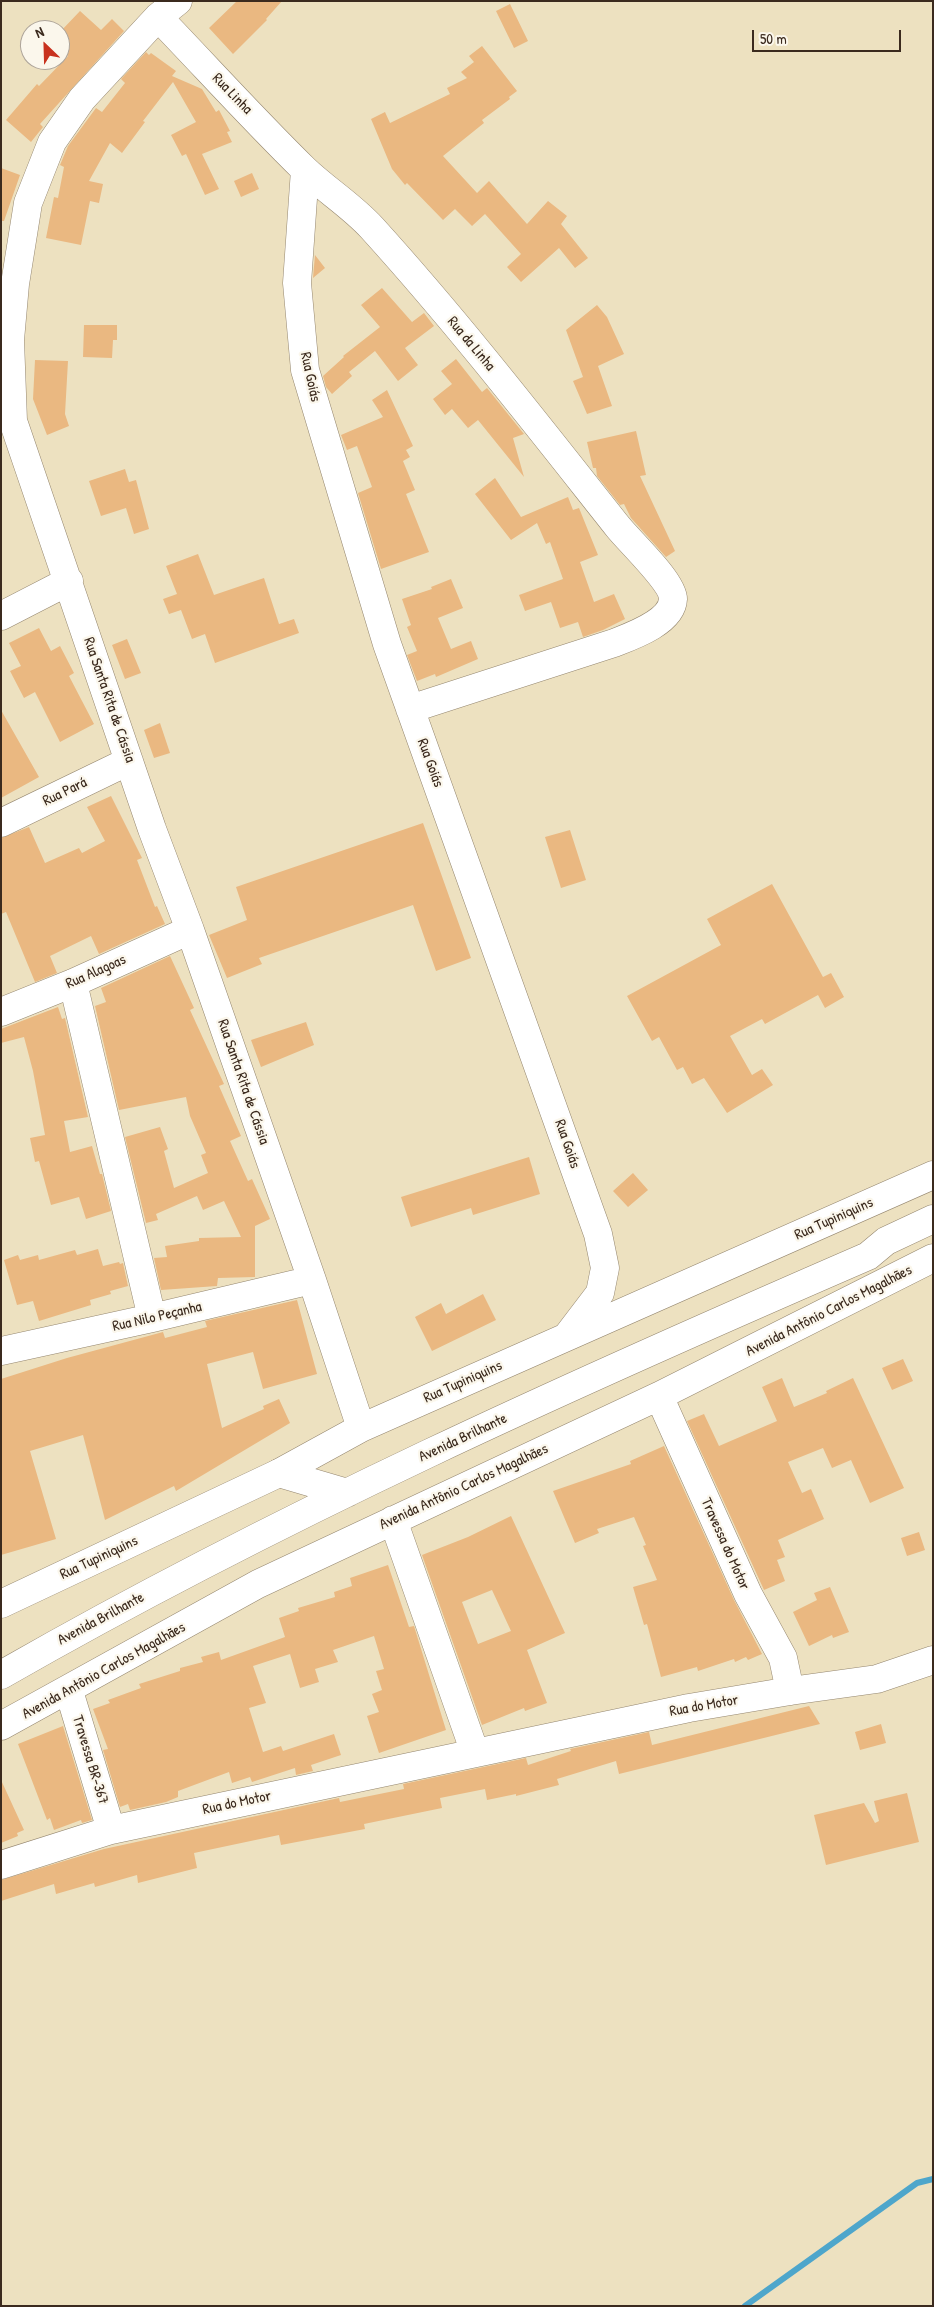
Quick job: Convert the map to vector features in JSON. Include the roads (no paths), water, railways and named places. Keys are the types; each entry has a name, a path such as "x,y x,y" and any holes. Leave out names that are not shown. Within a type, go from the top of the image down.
{"street":[{"name":"Rua Linha","path":"168,9 305,170"},
{"name":"Rua Santa Rita de Cássia","path":"168,9 82,99 52,142 28,203 18,266 10,340 13,421 152,829 190,930 312,1280 361,1428"},
{"name":"Rua da Linha","path":"305,170 371,226 498,375 672,593 673,600 669,611 642,631 614,643 410,709"},
{"name":"Rua Goiás","path":"305,170 297,283 305,370 387,644 598,1234 605,1268 600,1293 568,1335"},
{"path":"1,616 69,581"},
{"name":"Rua Pará","path":"1,823 130,761"},
{"name":"Rua Alagoas","path":"1,1012 73,983 190,930"},
{"path":"73,983 152,1318"},
{"name":"Rua Tupiniquins","path":"1,1604 279,1473 361,1428 568,1335 671,1292 933,1176"},
{"name":"Avenida Brilhante","path":"1,1675 197,1567 347,1493 625,1361 868,1256 886,1241 933,1219"},
{"path":"886,1241 933,1249"},
{"name":"Avenida Antônio Carlos Magalhães","path":"1,1726 69,1691 258,1584 659,1396 933,1258"},
{"name":"Rua Nilo Peçanha","path":"1,1351 312,1280"},
{"name":"Travessa do Motor","path":"659,1396 748,1594 783,1658 790,1690"},
{"path":"279,1473 347,1493"},
{"path":"392,1520 475,1753"},
{"name":"Rua do Motor","path":"1,1865 111,1830 689,1708 790,1690 877,1679 933,1660"},
{"name":"Travessa BR-367","path":"69,1691 111,1830"}],"waterway":[{"path":"745,2306 917,2183 933,2179"}]}
